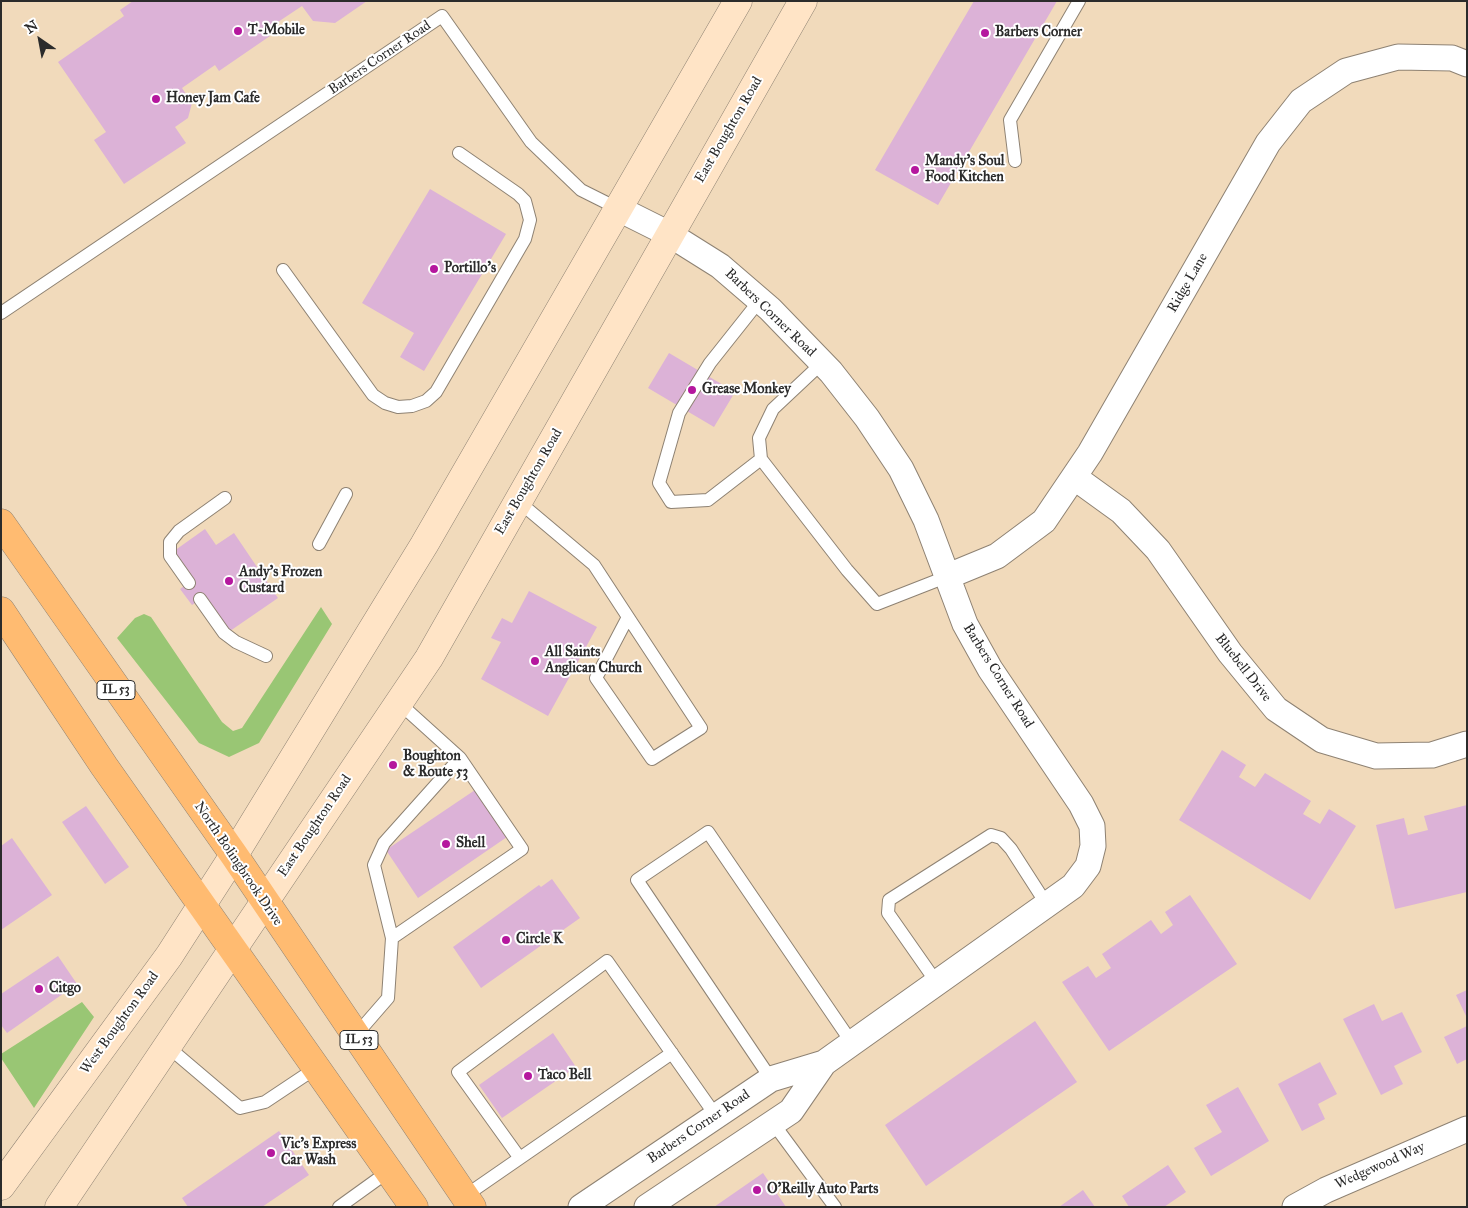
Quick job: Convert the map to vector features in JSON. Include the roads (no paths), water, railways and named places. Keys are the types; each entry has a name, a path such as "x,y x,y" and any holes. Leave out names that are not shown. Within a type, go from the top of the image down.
{"main road":[{"path":"234,855 424,545 738,1"},
{"name":"East Boughton Road","path":"233,949 428,658 803,1"},
{"name":"North Bolingbrook Drive","path":"1,523 234,855 264,902 469,1201"},
{"path":"1,611 104,766 414,1207"},
{"name":"West Boughton Road","path":"1,1186 170,956 234,855"},
{"path":"58,1207 233,949"}],"street":[{"name":"Ridge Lane","path":"946,577 997,556 1044,521 1090,454 1268,143 1301,101 1346,71 1398,56 1452,58 1467,64"},
{"name":"Barbers Corner Road","path":"581,1207 771,1079 824,1063 1073,886 1088,866 1093,846 1092,826 1082,804 990,669 965,624 926,520 901,469 867,418 822,363 760,300 720,266 669,234 617,208"},
{"name":"Bluebell Drive","path":"1074,477 1120,511 1158,550 1230,653 1276,709 1322,740 1376,756 1432,755 1467,744"},
{"name":"Barbers Corner Road","path":"647,1207 792,1111 824,1063"},
{"name":"Wedgewood Way","path":"1295,1207 1326,1190 1467,1129"}],"lane":[{"path":"1015,161 1010,120 1079,1"},
{"name":"Barbers Corner Road","path":"1,313 442,16 531,142 581,190 617,208"},
{"path":"283,270 373,395 384,403 398,407 412,406 426,401 436,392 524,239 530,220 525,201 518,194 459,153"},
{"path":"760,300 710,363 679,412 659,483 671,502 708,500 762,458"},
{"path":"822,363 773,409 759,438 762,458 847,570 877,604 946,577"},
{"path":"319,544 346,494"},
{"path":"189,583 170,556 170,542 178,531 225,498"},
{"path":"518,501 594,564 701,728 652,759 596,678 628,617"},
{"path":"200,599 224,633 236,642 266,656"},
{"path":"392,938 522,849 460,758 398,702"},
{"path":"356,1036 388,998 392,938 374,865 384,843 460,758"},
{"path":"771,1079 637,880 708,832 852,1043"},
{"path":"937,983 888,913 889,900 991,835 1002,838 1011,849 1048,905"},
{"path":"519,1157 458,1072 607,961 716,1116"},
{"path":"167,1046 240,1108 264,1102 316,1068"},
{"path":"469,1201 519,1157 672,1053"},
{"path":"773,1123 835,1207"},
{"path":"344,1206 389,1171"}],"place":[{"name":"T-Mobile","path":"238,31"},
{"name":"Barbers Corner","path":"985,33"},
{"name":"Honey Jam Cafe","path":"156,99"},
{"name":"Mandy's Soul Food Kitchen","path":"915,170"},
{"name":"Portillo's","path":"434,269"},
{"name":"Grease Monkey","path":"692,390"},
{"name":"Andy's Frozen Custard","path":"229,581"},
{"name":"All Saints Anglican Church","path":"535,661"},
{"name":"Boughton & Route 53","path":"393,765"},
{"name":"Shell","path":"446,844"},
{"name":"Circle K","path":"506,940"},
{"name":"Citgo","path":"39,989"},
{"name":"Taco Bell","path":"528,1076"},
{"name":"Vic's Express Car Wash","path":"271,1153"},
{"name":"O'Reilly Auto Parts","path":"757,1190"}]}
